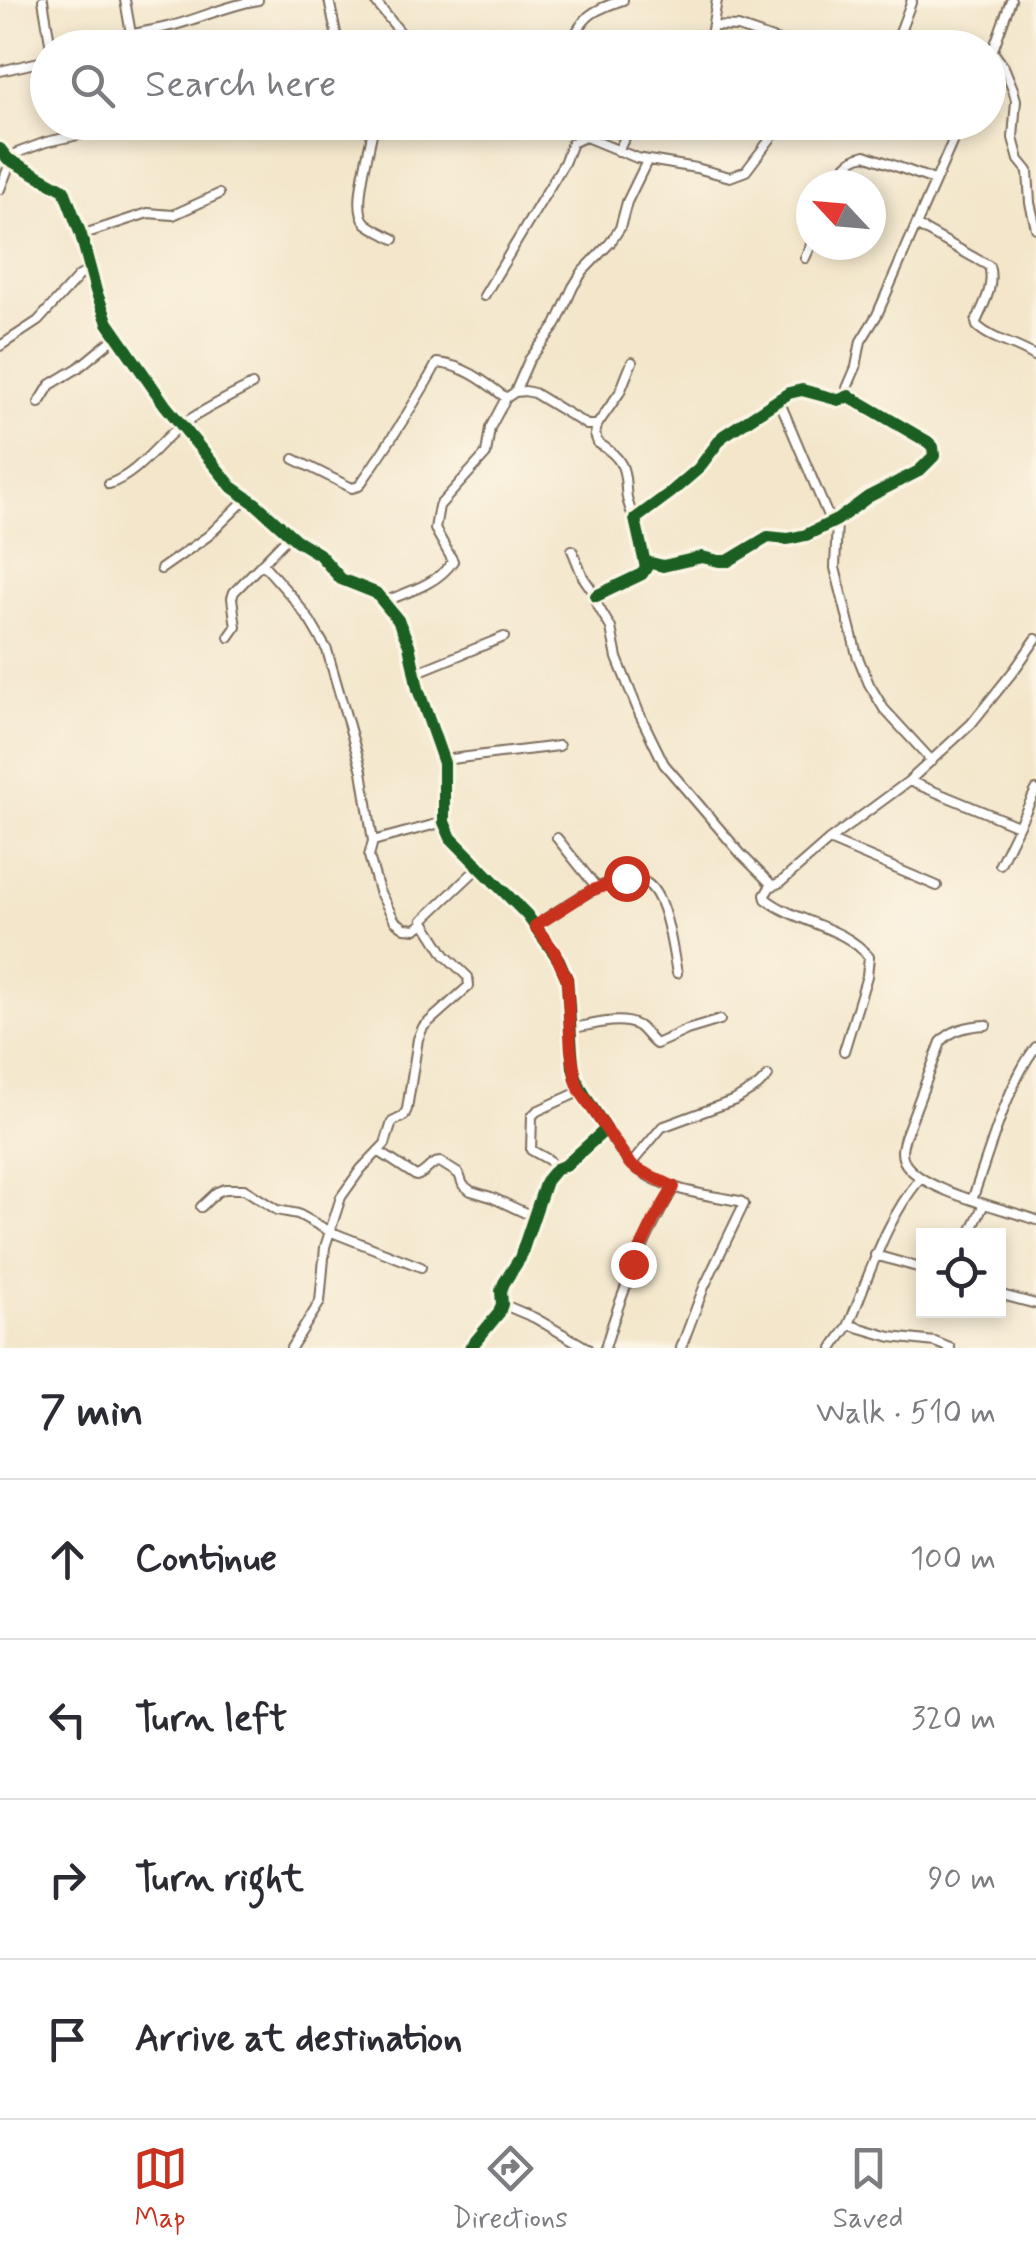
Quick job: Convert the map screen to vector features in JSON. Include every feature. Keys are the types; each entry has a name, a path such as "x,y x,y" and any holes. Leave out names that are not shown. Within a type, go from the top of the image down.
{"street":[{"path":"43,0 48,30"},
{"path":"125,0 131,30"},
{"path":"206,0 206,15"},
{"path":"148,30 258,0"},
{"path":"328,0 335,30"},
{"path":"374,0 398,30"},
{"path":"579,30 601,6 623,0"},
{"path":"712,30 717,0"},
{"path":"901,30 912,0"},
{"path":"1001,30 1011,0"},
{"path":"713,26 747,30"},
{"path":"0,71 30,64"},
{"path":"1006,72 1016,100 1013,138 1019,160 1028,171 1036,228"},
{"path":"6,156 55,140"},
{"path":"371,140 362,184 362,219 394,239"},
{"path":"484,296 564,163 572,143 578,140"},
{"path":"595,140 647,160 730,177 743,174 769,140"},
{"path":"618,151 624,140"},
{"path":"647,562 662,566 702,557 728,560 768,538 806,535 919,472 934,456 928,442 849,396 847,388 861,341 877,315 953,140"},
{"path":"843,170 856,157 865,155 934,180"},
{"path":"0,188 6,156"},
{"path":"6,156 64,190 108,323 164,405 228,483 319,554 341,579 370,590 398,620 444,763 444,822 451,838 506,892 554,951 566,974 573,1068 580,1091 630,1164 674,1187 744,1204 704,1287 681,1348"},
{"path":"515,392 530,360 556,325 573,287 620,228 627,202 647,160"},
{"path":"81,235 148,213 173,215 219,194"},
{"path":"916,225 988,266 992,283 977,326 1036,357"},
{"path":"0,346 38,321 79,276 92,269"},
{"path":"38,403 50,385 118,336"},
{"path":"1025,349 1036,345"},
{"path":"596,596 642,574 647,562 627,500 623,465 598,443 595,435 632,362"},
{"path":"294,460 352,488 359,486 408,415 437,363 472,374 506,398"},
{"path":"109,484 134,472 182,424 252,385"},
{"path":"384,602 427,584 451,566 453,561 435,529 439,506 486,454 490,428 506,398 525,390 587,425 597,425"},
{"path":"634,518 698,469 723,436 796,390 832,400 849,396"},
{"path":"779,400 834,522 835,568 857,655 884,709 932,761"},
{"path":"161,569 208,536 247,498"},
{"path":"229,637 236,627 234,592 290,535"},
{"path":"572,550 611,628 617,658 656,751 770,887"},
{"path":"263,564 310,621 326,650 362,771 373,840 369,856 380,891 395,922 424,934 440,947"},
{"path":"415,673 504,637"},
{"path":"844,1051 870,960 864,951 825,927 768,902 765,897 770,887 910,781 971,724 1036,638"},
{"path":"444,763 559,746"},
{"path":"910,781 1018,826"},
{"path":"1000,864 1036,790"},
{"path":"373,840 444,822"},
{"path":"557,838 597,888"},
{"path":"829,840 937,886"},
{"path":"410,929 424,923 426,916 480,866"},
{"path":"535,926 597,888 626,878 644,881 651,886 666,920 677,973"},
{"path":"291,1348 320,1302 322,1262 346,1188 388,1140 392,1122 408,1109 423,1027 469,986 468,978 424,923"},
{"path":"570,1029 630,1022 656,1044 720,1020"},
{"path":"986,1025 969,1026 941,1042 901,1152 906,1164 920,1178 1036,1220"},
{"path":"972,1200 1014,1086 1036,1047"},
{"path":"630,1164 662,1128 735,1100 768,1076"},
{"path":"556,1169 531,1150 532,1116 580,1091"},
{"path":"470,1348 502,1304 502,1290 520,1258 546,1181 606,1129"},
{"path":"378,1150 416,1176 434,1162 440,1162 459,1174 463,1185 471,1191 532,1216"},
{"path":"833,1348 850,1325 875,1255 897,1210 920,1178"},
{"path":"606,1348 628,1276 674,1187"},
{"path":"200,1207 217,1192 244,1189 277,1210 298,1214 330,1232 421,1267"},
{"path":"973,1228 984,1204"},
{"path":"875,1255 916,1267"},
{"path":"1006,1296 1036,1304"},
{"path":"502,1304 587,1348"},
{"path":"850,1325 911,1344 935,1342 950,1348"}],"cycle path":[{"path":"0,149 8,159 64,190 108,323 165,405 232,487 319,554 341,579 376,593 398,620 444,763 444,822 451,838 527,915 559,960 567,979 573,1067 606,1129 546,1181 520,1258 501,1291 499,1313 470,1348"},
{"path":"596,596 642,574 646,568 635,519 698,469 723,436 789,393 802,390 839,400 849,396 933,447 934,456 919,471 806,535 788,539 768,537 728,561 702,557 663,566 647,562"}],"route":[{"path":"626,878 590,891 535,926 566,974 573,1068 580,1091 630,1164 674,1187 633,1264"}]}
